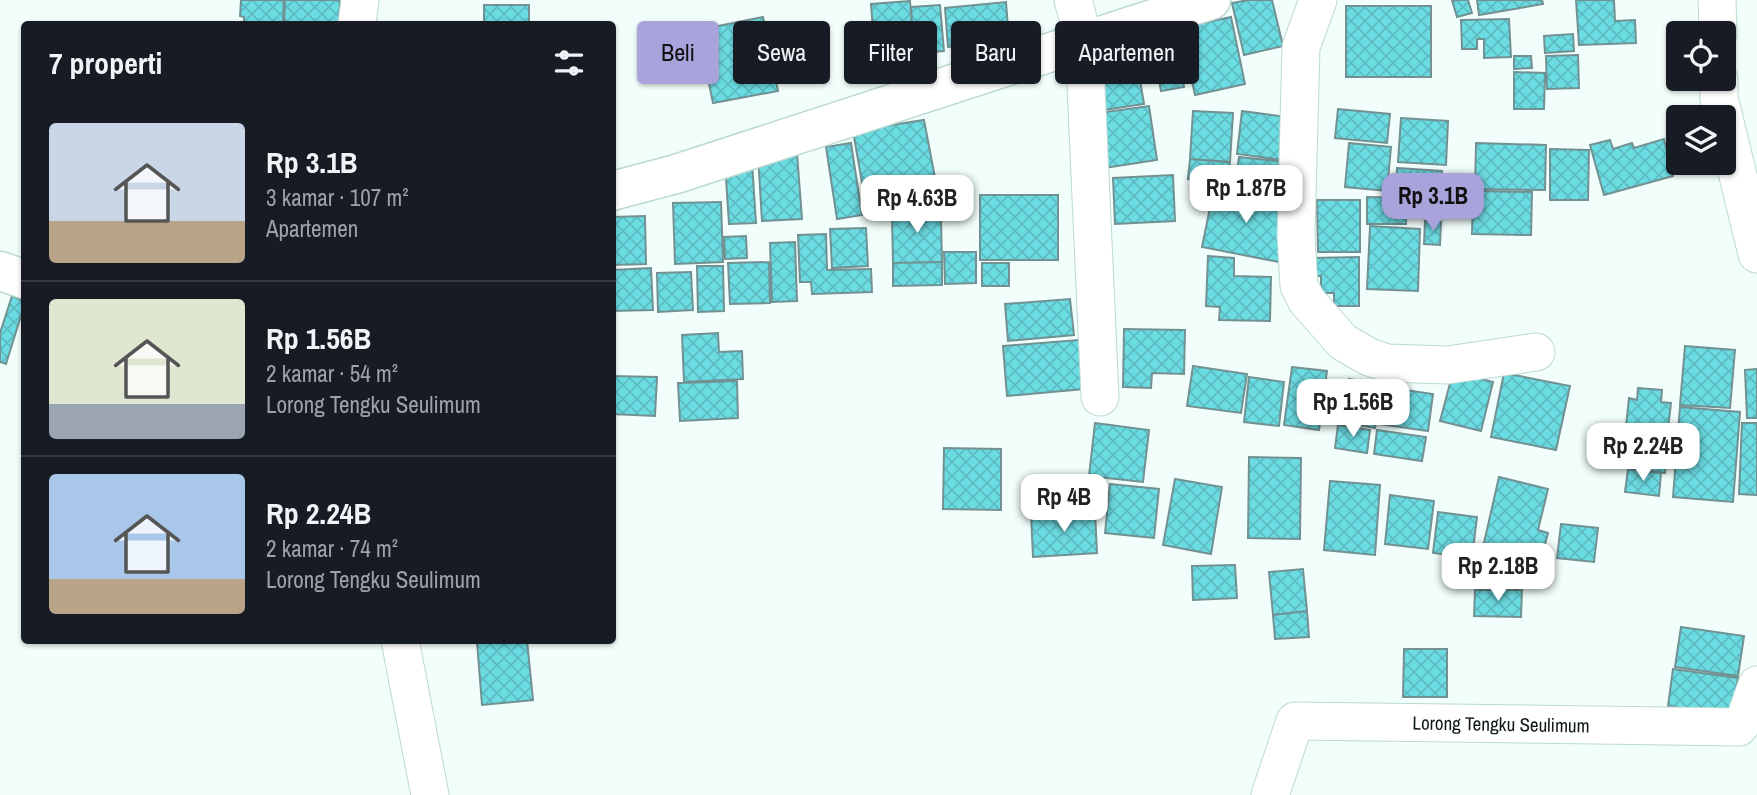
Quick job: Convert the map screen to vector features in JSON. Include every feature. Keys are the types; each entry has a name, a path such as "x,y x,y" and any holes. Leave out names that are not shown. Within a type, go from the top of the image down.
{"street":[{"path":"357,21 360,0"},
{"path":"1073,0 1079,21"},
{"path":"1146,21 1211,0"},
{"path":"1318,0 1301,47 1296,236 1299,286 1307,301 1343,342 1369,357 1387,363 1448,365 1536,352"},
{"path":"1717,0 1718,21"},
{"path":"616,190 676,174 1055,50"},
{"path":"1086,84 1100,397"},
{"path":"1736,167 1757,254"},
{"path":"0,271 21,278"},
{"path":"401,644 430,795"},
{"name":"Lorong Tengku Seulimum","path":"1270,795 1295,721 1739,727 1745,719 1757,685"}],"building":[{"path":"241,0 284,0 283,21 244,21 244,17 240,16"},
{"path":"285,0 340,0 339,21 284,21"},
{"path":"1272,0 1283,46 1244,55 1232,3"},
{"path":"1452,0 1468,0 1472,13 1457,17"},
{"path":"1477,0 1542,0 1543,4 1479,15"},
{"path":"1576,0 1614,0 1615,21 1635,20 1636,43 1579,45"},
{"path":"910,1 912,21 872,21 871,4"},
{"path":"1006,2 1007,21 951,21 951,47 948,47 945,8"},
{"path":"484,5 529,5 529,21 484,21"},
{"path":"940,5 944,51 937,51 937,21 912,21 911,7"},
{"path":"1346,6 1431,6 1431,77 1346,77"},
{"path":"763,17 764,21 743,21"},
{"path":"1231,17 1245,84 1195,95 1193,84 1199,84 1199,24"},
{"path":"1509,19 1511,57 1484,58 1484,39 1477,39 1477,49 1462,49 1461,20"},
{"path":"733,23 733,84 777,84 778,91 713,103 709,84 719,84 719,26"},
{"path":"1573,34 1574,51 1545,53 1544,36"},
{"path":"1578,55 1579,88 1547,89 1546,56"},
{"path":"1514,56 1531,56 1532,68 1514,69"},
{"path":"1514,72 1545,73 1544,109 1514,109"},
{"path":"1073,84 1141,84 1144,104 1077,114"},
{"path":"1160,84 1183,84 1184,87 1161,91"},
{"path":"1149,106 1157,160 1084,171 1076,116"},
{"path":"1338,109 1390,114 1387,143 1335,138"},
{"path":"1193,111 1233,113 1230,162 1190,159"},
{"path":"1242,111 1288,117 1283,160 1237,154"},
{"path":"1401,118 1448,121 1446,165 1398,162"},
{"path":"924,120 936,183 864,194 853,131"},
{"path":"1664,139 1666,175 1673,176 1604,195 1590,145 1610,140 1613,149 1632,143 1634,148"},
{"path":"851,143 862,215 837,219 826,147"},
{"path":"1349,143 1391,147 1387,191 1345,187"},
{"path":"1476,143 1546,145 1545,190 1475,189"},
{"path":"1550,149 1589,150 1588,200 1550,200"},
{"path":"797,153 802,219 762,221 758,155"},
{"path":"1239,157 1296,163 1292,191 1235,184"},
{"path":"1190,159 1230,162 1228,181 1188,179"},
{"path":"752,162 756,223 729,224 725,163"},
{"path":"1397,168 1442,171 1440,192 1396,189"},
{"path":"1173,175 1175,221 1115,224 1113,178"},
{"path":"1214,188 1291,203 1279,262 1202,247"},
{"path":"1473,191 1532,192 1531,235 1472,234"},
{"path":"980,195 1058,195 1058,260 980,260"},
{"path":"1367,197 1407,198 1406,224 1367,224"},
{"path":"1414,197 1440,199 1439,215 1413,214"},
{"path":"907,199 929,199 930,218 941,218 942,262 893,263 892,220 907,219"},
{"path":"1317,200 1360,200 1360,252 1318,252"},
{"path":"721,202 723,262 675,264 673,203"},
{"path":"645,216 646,264 616,265 616,217"},
{"path":"1425,221 1441,222 1440,245 1424,244"},
{"path":"1370,226 1420,229 1418,291 1367,289"},
{"path":"866,228 868,266 832,268 830,229"},
{"path":"826,234 827,270 871,269 872,292 812,294 811,282 800,282 798,235"},
{"path":"746,236 747,258 725,259 724,237"},
{"path":"795,242 797,301 772,302 770,243"},
{"path":"944,252 976,252 976,283 945,284"},
{"path":"1208,256 1234,258 1234,276 1271,277 1270,321 1219,320 1220,307 1206,306"},
{"path":"1359,257 1359,306 1334,306 1334,293 1321,293 1321,276 1310,276 1310,258"},
{"path":"769,262 770,303 730,304 728,263"},
{"path":"942,262 942,285 893,286 893,263"},
{"path":"982,263 1009,263 1009,286 982,286"},
{"path":"697,266 723,266 724,311 698,312"},
{"path":"651,268 653,310 616,311 616,270"},
{"path":"691,272 693,310 658,312 657,273"},
{"path":"12,296 21,300 21,316 6,364 0,362 0,333"},
{"path":"1070,299 1074,335 1008,341 1005,304"},
{"path":"1124,329 1185,330 1184,374 1152,373 1151,388 1123,387"},
{"path":"718,333 719,352 742,351 743,379 684,382 682,335"},
{"path":"1091,339 1095,388 1007,396 1003,346"},
{"path":"1685,346 1735,350 1730,408 1680,405"},
{"path":"1193,366 1247,374 1241,413 1187,406"},
{"path":"1292,367 1327,371 1319,430 1284,425"},
{"path":"1757,369 1757,418 1747,418 1745,370"},
{"path":"1453,372 1493,382 1481,431 1440,421"},
{"path":"1504,373 1570,386 1556,450 1491,437"},
{"path":"616,376 657,377 655,416 616,414"},
{"path":"1249,377 1284,382 1279,426 1244,422"},
{"path":"1349,379 1382,385 1375,428 1341,422"},
{"path":"737,381 738,418 680,421 678,383"},
{"path":"1385,387 1433,394 1428,431 1379,424"},
{"path":"1638,388 1662,390 1661,402 1671,403 1667,439 1625,435 1629,398 1637,400"},
{"path":"1680,407 1740,412 1733,502 1673,497"},
{"path":"1095,423 1149,430 1143,482 1089,476"},
{"path":"1742,423 1757,423 1757,495 1739,494"},
{"path":"1338,425 1370,430 1367,453 1335,448"},
{"path":"1377,430 1426,437 1422,461 1374,454"},
{"path":"1629,436 1669,440 1665,473 1625,468"},
{"path":"944,448 1001,449 1001,510 943,509"},
{"path":"1249,457 1301,458 1300,539 1248,538"},
{"path":"1628,469 1661,473 1659,496 1625,492"},
{"path":"1499,477 1548,489 1538,530 1548,533 1541,560 1483,547"},
{"path":"1175,479 1222,487 1211,554 1163,545"},
{"path":"1330,481 1380,485 1375,555 1324,550"},
{"path":"1110,484 1159,489 1154,538 1105,533"},
{"path":"1390,495 1434,501 1428,549 1385,544"},
{"path":"1095,511 1097,553 1033,557 1031,514"},
{"path":"1438,512 1477,517 1472,558 1433,553"},
{"path":"1561,524 1598,528 1594,562 1557,558"},
{"path":"1474,563 1518,564 1518,588 1473,587"},
{"path":"1235,565 1237,598 1193,600 1192,566"},
{"path":"1303,569 1307,611 1273,615 1269,572"},
{"path":"1475,590 1522,590 1521,617 1474,616"},
{"path":"1307,611 1309,637 1275,639 1273,615"},
{"path":"1681,627 1744,636 1738,676 1675,667"},
{"path":"477,644 527,644 533,700 482,705"},
{"path":"1404,649 1447,649 1447,697 1403,697"},
{"path":"1673,669 1738,678 1732,716 1668,706"}]}
